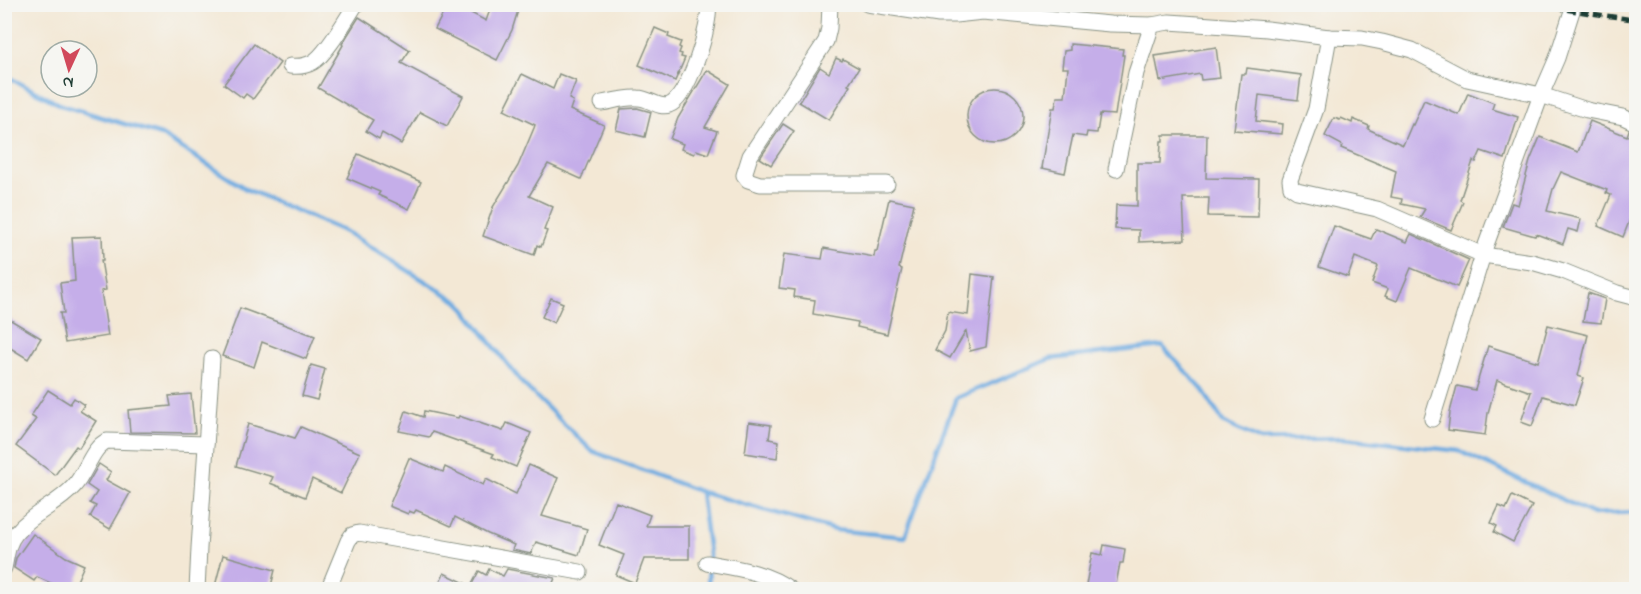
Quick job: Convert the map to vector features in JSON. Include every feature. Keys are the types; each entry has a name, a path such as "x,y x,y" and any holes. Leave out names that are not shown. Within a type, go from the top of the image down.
{"street":[{"path":"290,66 300,67 313,62 323,52 356,4"},
{"path":"602,103 639,98 662,106 670,105 677,100 683,93 700,51 709,14 708,4"},
{"path":"830,4 826,41 750,156 744,175 748,180 760,184 886,184"},
{"path":"867,4 939,15 983,12 1110,24 1152,25 1169,22 1362,38 1412,50 1467,79 1541,95 1587,110 1632,119"},
{"path":"1432,419 1483,255 1541,95 1557,58 1572,11 1572,4"},
{"path":"1116,169 1136,73 1152,25"},
{"path":"1329,37 1316,109 1290,180 1291,187 1297,191 1377,210 1483,255 1532,262 1636,298"},
{"path":"197,590 212,359"},
{"path":"4,568 6,543 25,523 75,485 99,444 106,441 206,444"},
{"path":"328,590 348,542 352,535 358,533 580,572"},
{"path":"707,563 742,568 782,583 791,590"}],"building":[{"path":"448,4 454,4 486,21 492,4 520,4 512,30 497,60 435,29"},
{"path":"359,17 410,50 401,63 463,96 447,126 420,112 401,144 382,133 379,139 366,131 373,120 318,88"},
{"path":"655,28 681,42 679,53 685,58 675,81 639,65"},
{"path":"254,44 280,63 253,99 246,94 243,98 224,84"},
{"path":"1070,44 1123,49 1122,55 1124,55 1115,115 1100,114 1097,133 1087,132 1086,137 1073,135 1065,173 1042,168 1052,108 1055,108 1057,97 1065,97 1068,68 1062,68 1064,51 1070,50"},
{"path":"1216,47 1220,78 1201,80 1200,74 1160,81 1155,56"},
{"path":"836,58 842,61 843,59 859,68 829,120 799,102 820,67 829,73"},
{"path":"1247,68 1301,75 1298,100 1259,95 1256,121 1283,124 1282,134 1234,130 1241,74 1246,74"},
{"path":"707,70 730,84 705,127 717,131 708,154 696,150 694,154 681,149 683,144 670,139 678,118"},
{"path":"522,74 553,89 559,74 576,81 569,99 573,101 570,110 604,125 581,179 548,164 529,196 553,207 544,230 547,231 541,247 537,245 534,255 483,236 493,207 518,166 535,125 504,110"},
{"path":"995,88 1006,90 1015,96 1021,105 1023,116 1021,127 1015,136 1006,142 995,144 984,142 975,136 969,127 967,116 969,105 975,96 984,90"},
{"path":"1468,93 1494,103 1492,109 1518,117 1505,159 1481,151 1476,162 1473,161 1460,200 1463,202 1451,230 1420,217 1425,209 1401,204 1402,199 1391,197 1396,171 1341,148 1342,145 1325,136 1334,118 1340,120 1341,118 1352,123 1353,119 1369,126 1368,129 1403,145 1424,100 1459,115"},
{"path":"637,108 651,112 645,137 616,130 621,109"},
{"path":"1590,121 1627,136 1629,130 1636,133 1636,204 1623,237 1598,226 1611,195 1606,193 1607,190 1561,172 1547,211 1581,219 1578,232 1568,229 1563,244 1536,234 1535,236 1503,227 1512,203 1518,205 1530,161 1540,137 1578,152"},
{"path":"783,124 794,131 771,165 760,158"},
{"path":"1163,135 1207,135 1206,178 1259,179 1258,217 1208,216 1209,198 1183,198 1185,240 1139,242 1139,230 1115,229 1116,205 1137,206 1137,163 1160,163"},
{"path":"358,154 421,182 409,209 378,195 380,192 347,178"},
{"path":"889,199 914,204 887,334 857,327 858,322 813,314 815,300 794,297 795,290 779,288 784,254 822,259 824,248 874,257"},
{"path":"1334,226 1371,239 1376,229 1407,242 1411,234 1469,260 1457,287 1411,268 1397,301 1385,296 1388,289 1372,283 1378,266 1355,257 1348,277 1319,267"},
{"path":"102,236 103,260 101,260 106,290 101,291 108,336 65,343 60,313 64,313 60,283 75,281 72,237"},
{"path":"972,274 994,277 986,347 970,351 966,331 950,358 935,350 945,331 948,312 968,315"},
{"path":"1588,293 1605,299 1601,323 1583,321"},
{"path":"551,298 563,303 554,323 542,317"},
{"path":"240,308 315,336 306,359 262,342 254,367 222,356"},
{"path":"4,316 41,338 28,359 4,344"},
{"path":"1548,325 1588,335 1578,376 1584,378 1575,405 1543,396 1532,426 1521,422 1531,392 1497,380 1485,435 1448,430 1457,386 1475,390 1488,346 1538,362"},
{"path":"311,365 325,369 317,400 302,396"},
{"path":"48,390 70,404 74,398 84,405 80,411 96,421 79,448 76,446 55,475 16,446 36,419 31,416"},
{"path":"191,394 195,433 130,432 128,410 171,406 169,396"},
{"path":"406,411 423,417 424,411 458,418 459,416 503,431 507,423 531,433 516,467 492,457 494,454 432,432 429,437 399,431"},
{"path":"749,422 771,425 769,439 779,441 777,458 745,453"},
{"path":"248,424 295,438 301,427 360,453 341,493 312,479 305,497 270,483 273,477 236,466"},
{"path":"409,458 443,472 445,467 483,485 486,479 516,494 529,465 558,478 542,516 587,529 579,555 536,542 531,554 512,550 514,545 455,517 451,526 416,510 414,513 409,511 408,514 389,506"},
{"path":"99,464 111,472 106,480 130,493 110,529 90,517 96,506 90,503 97,492 87,485"},
{"path":"1512,496 1532,506 1513,542 1494,532 1497,526 1491,523 1499,506 1506,509"},
{"path":"616,502 650,515 646,526 689,526 689,559 644,559 635,583 616,575 624,555 599,545"},
{"path":"33,534 66,557 84,565 73,590 66,590 37,577 34,581 14,568 16,558"},
{"path":"1104,545 1125,549 1115,590 1085,590 1092,553 1102,555"},
{"path":"223,555 275,570 270,590 214,590"},
{"path":"489,569 503,576 507,569 555,578 550,590 436,590 444,573 471,586 479,571 486,575"}],"waterway":[{"path":"4,75 61,105 161,135 246,189 348,233 460,303 523,384 592,451 701,492 835,530 905,537 956,398 1050,359 1162,346 1201,388 1224,423 1261,440 1344,438 1459,451 1593,514 1636,512"},
{"path":"701,492 709,554 708,590"}],"railway":[{"path":"1527,4 1636,20"}]}
